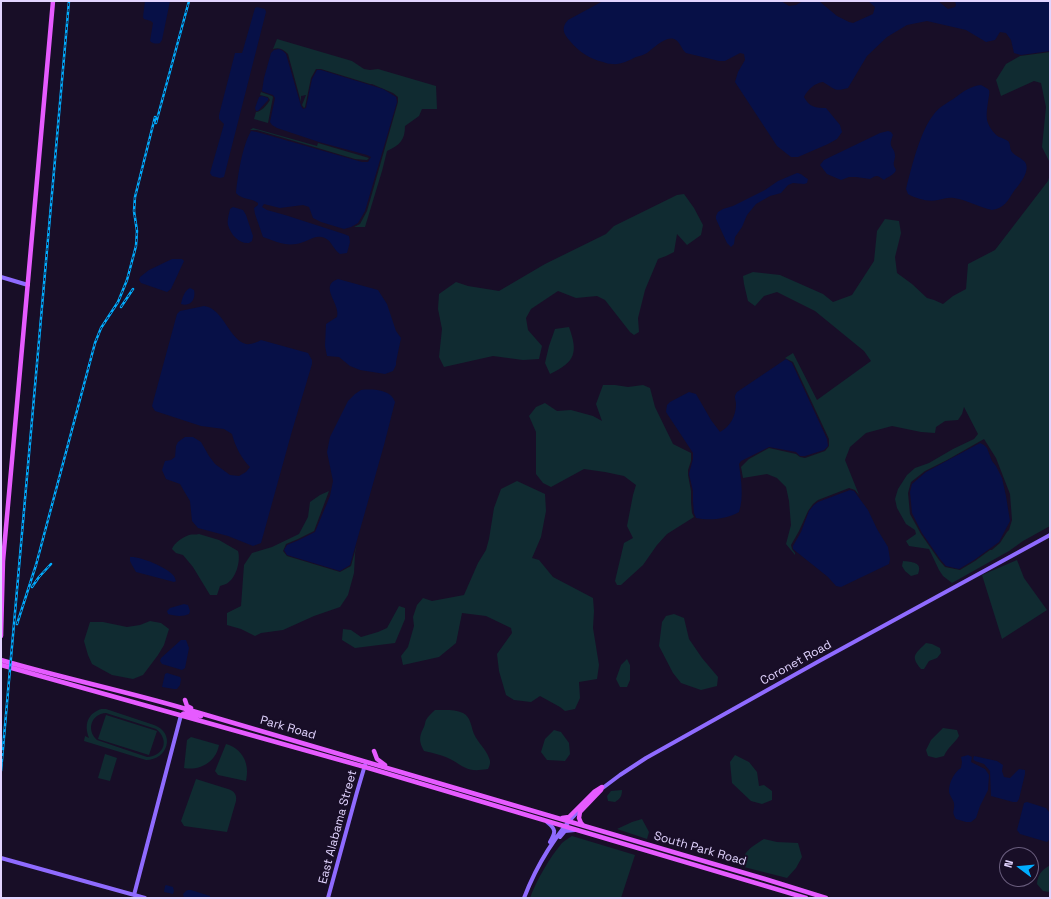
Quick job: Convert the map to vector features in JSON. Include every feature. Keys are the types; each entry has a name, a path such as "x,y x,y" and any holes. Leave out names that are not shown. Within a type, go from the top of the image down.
{"main road":[{"path":"1,587 52,1"},
{"path":"1,636 2,578"},
{"name":"Park Road","path":"1,660 227,720 569,821"},
{"name":"Park Road","path":"1,665 292,746 564,826"},
{"path":"185,700 187,706 227,720"},
{"path":"134,702 139,701 174,710 183,708"},
{"path":"181,715 186,713 214,719 227,720"},
{"path":"292,746 296,744 330,753 338,753"},
{"path":"374,751 377,759 390,768"},
{"path":"364,767 372,765 402,774 409,774"},
{"path":"561,819 569,817 594,792 603,787"},
{"path":"584,826 579,818 580,812 603,787"},
{"path":"480,801 484,799 515,807 522,807"},
{"path":"514,811 556,822 562,823 569,821"},
{"name":"South Park Road","path":"569,821 826,898"},
{"path":"564,826 576,826 608,835 616,835"},
{"name":"South Park Road","path":"564,826 806,898"}],"street":[{"path":"1,277 28,285"},
{"name":"Coronet Road","path":"546,854 564,826 603,787 646,758 1050,534"},
{"path":"134,895 181,715"},
{"name":"East Alabama Street","path":"328,898 366,761"},
{"path":"524,898 554,835 554,828 545,820"},
{"path":"546,854 561,835 565,832 578,830"},
{"path":"1,858 145,898"}],"green space":[{"path":"277,39 352,61 364,69 378,69 436,86 437,109 422,109 419,116 405,126 404,135 401,142 387,151 365,227 354,227 360,224 367,211 398,102 398,97 393,93 372,84 321,69 316,69 311,78 304,108 302,105 306,95 301,96 301,102 288,54 281,49 273,49"},
{"path":"1050,52 1050,163 1042,147 1046,107 1041,83 1034,81 1001,96 996,80 1006,64 1020,56"},
{"path":"261,92 273,97 268,123 254,119 256,112 262,110 270,100 268,97 260,95"},
{"path":"253,128 317,146 318,143 369,158 367,160 355,159 257,130 250,130"},
{"path":"1050,174 1050,526 952,583 943,576 929,549 909,546 906,541 916,534 915,530 906,524 897,508 895,499 898,489 907,475 915,468 929,463 974,439 978,434 964,407 958,420 945,421 936,427 935,433 921,432 892,426 866,433 850,447 845,460 859,495 855,490 849,488 818,500 813,504 791,545 795,555 786,544 791,525 786,487 777,478 767,474 743,478 741,467 749,459 769,448 796,454 805,458 825,451 829,446 829,439 793,362 785,358 793,353 817,400 871,361 864,351 815,311 777,292 764,296 755,306 748,301 743,276 753,272 780,275 823,294 833,302 852,295 874,261 877,231 885,219 899,221 901,233 895,257 897,273 927,298 943,304 953,296 966,289 968,264 995,250 1048,181","holes":["984,439 996,458 1010,494 1012,520 1009,530 1000,543 992,550 960,570 945,567 921,534 910,514 908,493 911,482 925,471"]},
{"path":"684,194 694,208 703,225 701,235 687,245 677,234 674,252 658,259 645,290 638,318 639,332 634,335 630,332 605,300 597,296 576,298 558,291 531,309 526,318 528,330 542,346 539,359 523,360 493,356 444,367 439,357 442,329 438,309 439,294 456,282 468,286 499,291 545,264 606,234 614,226 677,195"},
{"path":"569,327 574,350 573,355 570,360 559,370 550,374 545,363 555,329"},
{"path":"603,385 628,387 643,385 650,388 655,407 673,444 691,453 688,475 691,491 692,513 694,517 667,534 643,565 621,585 617,585 615,581 624,543 633,538 627,526 636,485 624,476 584,469 551,487 543,483 536,474 536,432 529,416 536,407 545,403 557,411 571,410 593,416 602,421 596,404"},
{"path":"517,481 545,494 546,511 541,537 532,558 539,560 553,577 593,598 593,628 599,665 597,679 579,682 580,698 575,709 565,711 540,696 531,702 514,700 506,695 499,671 497,654 512,633 511,628 486,616 462,613 456,643 439,657 403,665 401,656 408,647 414,626 413,617 417,605 423,598 432,601 464,595 478,563 486,550 494,508 501,489"},
{"path":"329,491 314,531 286,544 283,551 287,556 340,572 351,566 357,544 354,573 348,595 340,607 314,616 283,630 261,633 255,636 241,629 227,625 227,613 241,606 244,565 252,553 272,547 299,534 308,517 310,502"},
{"path":"199,534 219,540 238,551 239,560 235,574 230,582 220,586 217,595 210,595 193,567 183,555 176,553 172,549 177,542 184,537"},
{"path":"1017,560 1024,578 1047,610 1002,639 982,575"},
{"path":"903,561 916,563 919,567 918,574 911,576 905,571 902,566"},
{"path":"399,606 405,608 405,619 395,643 355,648 342,640 343,629 351,630 361,637 387,628"},
{"path":"674,614 684,618 689,639 718,677 717,686 701,690 681,683 673,673 659,646 662,622 666,616"},
{"path":"150,621 161,623 169,629 164,645 143,675 133,679 112,675 92,664 84,641 90,622 103,622 127,627 140,625"},
{"path":"926,643 940,648 941,653 937,658 929,661 924,669 921,669 916,661 915,655"},
{"path":"627,659 630,665 630,680 627,687 620,687 616,679 621,665"},
{"path":"106,709 154,725 161,729 167,740 164,751 160,756 154,759 146,760 84,741 85,736 89,738 87,729 88,720 96,711","holes":["106,713 156,729 163,738 163,747 158,754 147,757 97,740 91,727 97,716"]},
{"path":"435,710 457,711 468,717 476,737 490,759 488,769 468,769 438,754 424,751 420,742 421,735 427,719"},
{"path":"106,715 157,731 149,755 98,739"},
{"path":"943,728 957,730 959,736 944,756 936,758 928,756 926,750 931,740"},
{"path":"554,730 561,732 569,743 570,754 565,761 547,760 541,752 545,739"},
{"path":"191,737 219,745 215,756 211,761 201,767 190,769 184,768 187,740"},
{"path":"226,744 232,746 241,753 244,758 247,769 246,781 218,775 215,771"},
{"path":"105,754 117,758 110,781 98,778"},
{"path":"735,755 749,762 757,772 759,786 764,785 772,791 772,800 762,804 751,801 732,783 730,762"},
{"path":"196,779 228,789 235,793 236,801 227,832 184,826 181,821"},
{"path":"622,790 621,796 617,801 608,801 607,796 611,791"},
{"path":"642,819 649,832 647,839 617,829 632,822"},
{"path":"572,836 635,855 621,898 530,898 548,862 562,843"},
{"path":"764,839 777,842 798,843 802,857 796,868 787,878 740,866 744,856 749,850"},
{"path":"1050,865 1050,892 1043,891 1039,886 1039,876 1044,869"}],"shaded area":[{"path":"145,1 170,1 162,40 160,43 155,44 150,41 153,23 144,19 143,17"},
{"path":"603,1 781,1 789,6 796,5 803,1 819,1 837,16 853,23 873,14 875,7 868,1 938,1 948,9 955,7 955,1 1046,1 1050,2 1050,51 1021,55 1014,53 1011,40 1006,33 1000,32 995,40 986,42 966,30 927,21 907,25 887,37 867,56 848,88 837,90 823,82 815,85 808,91 804,97 808,103 816,107 826,108 840,125 842,132 837,139 828,144 798,157 791,157 777,146 735,82 738,72 745,60 744,54 740,53 725,61 719,61 686,53 678,41 674,39 667,39 646,54 615,64 594,59 577,48 564,33 564,26 568,20"},
{"path":"255,8 265,9 266,12 224,177 220,178 212,176 210,173 224,124 219,119 219,115 235,53 242,53"},
{"path":"279,49 286,54 303,109 306,108 312,79 317,70 383,89 396,97 397,102 365,211 358,223 344,229 321,222 313,218 309,207 303,205 280,208 264,204 262,207 267,210 349,236 350,242 347,253 340,254 328,240 320,237 312,238 300,243 288,244 263,237 254,208 258,205 258,203 241,197 236,193 243,153 251,131 362,162 368,162 371,157 319,142 272,125 270,122 275,98 273,95 262,91 271,53 274,50"},
{"path":"981,85 989,90 987,119 990,127 997,136 1008,141 1012,152 1026,164 1027,168 1022,181 1006,203 992,210 954,198 934,201 919,199 908,194 906,189 914,160 929,121 936,111 944,105 968,89"},
{"path":"262,96 268,98 268,100 258,111 256,111 255,108 259,97"},
{"path":"888,131 893,135 891,145 895,153 894,165 896,170 892,175 884,180 877,176 870,179 849,177 841,180 827,174 820,165 824,160 880,133"},
{"path":"797,173 808,179 807,183 793,183 788,185 781,193 770,196 756,204 747,215 742,227 735,237 734,244 731,247 727,243 716,219 718,212 733,206 765,190 778,181"},
{"path":"233,207 243,210 246,215 253,236 252,241 249,243 242,242 236,238 229,229 228,217 230,209"},
{"path":"172,259 182,259 184,261 171,289 167,292 141,283 139,280 140,277 149,270"},
{"path":"338,279 378,290 387,304 396,331 401,338 396,365 393,371 385,374 360,370 350,366 339,357 327,356 325,346 326,324 337,317 336,307 330,291 330,286 332,282"},
{"path":"190,288 194,290 192,302 185,305 181,304 184,294"},
{"path":"204,306 211,308 216,312 240,342 250,344 261,340 308,353 312,360 261,543 253,546 228,536 198,528 192,521 190,501 180,484 166,479 162,470 165,461 171,460 175,457 178,442 185,437 193,437 201,442 215,464 230,475 239,476 246,472 250,467 239,452 232,434 224,429 201,426 155,411 152,406 177,314 180,311"},
{"path":"786,359 792,363 827,439 828,446 824,450 805,456 800,456 796,452 769,447 741,461 739,464 742,494 739,512 718,519 696,518 694,513 693,491 689,474 693,453 666,412 667,405 689,392 696,394 711,420 720,432 727,427 734,417 736,408 735,397 737,392"},
{"path":"361,390 376,390 385,392 390,394 395,402 350,565 340,571 287,555 284,550 287,545 315,532 330,496 333,481 327,452 330,437 348,401"},
{"path":"980,443 987,448 992,461 1002,478 1010,521 999,542 959,569 946,566 922,533 912,513 910,492 912,484 926,472"},
{"path":"850,490 854,491 868,510 888,547 890,559 889,564 841,587 836,586 828,577 793,549 793,546 801,532 809,511 814,505 818,502"},
{"path":"130,557 140,558 159,566 170,572 175,577 176,581 174,582 136,572 130,561"},
{"path":"184,604 188,605 190,611 189,614 178,616 168,614 167,611 170,608"},
{"path":"181,640 186,640 189,648 185,668 182,670 162,664 160,661 161,658"},
{"path":"167,673 180,677 180,685 177,689 162,687 165,674"},
{"path":"968,755 972,757 971,762 985,769 989,775 988,790 976,818 971,822 956,819 953,812 954,803 949,791 952,778 961,768 961,757"},
{"path":"974,756 997,761 1003,765 1002,771 1004,777 1010,778 1019,769 1025,770 1019,799 1017,802 991,796 990,771 984,764 975,761 973,759"},
{"path":"1027,802 1046,808 1049,812 1049,840 1047,842 1020,834 1017,830 1024,803"},
{"path":"166,885 173,887 173,894 164,892"},
{"path":"188,890 210,896 210,898 184,898 183,894"}],"railway":[{"path":"1,771 69,1"},
{"path":"156,123 189,1"},
{"path":"17,624 36,565 95,343 101,328 118,302 127,280 136,246 137,231 134,211 135,197 155,117"},
{"path":"121,307 133,289"},
{"path":"32,587 51,564"}]}
